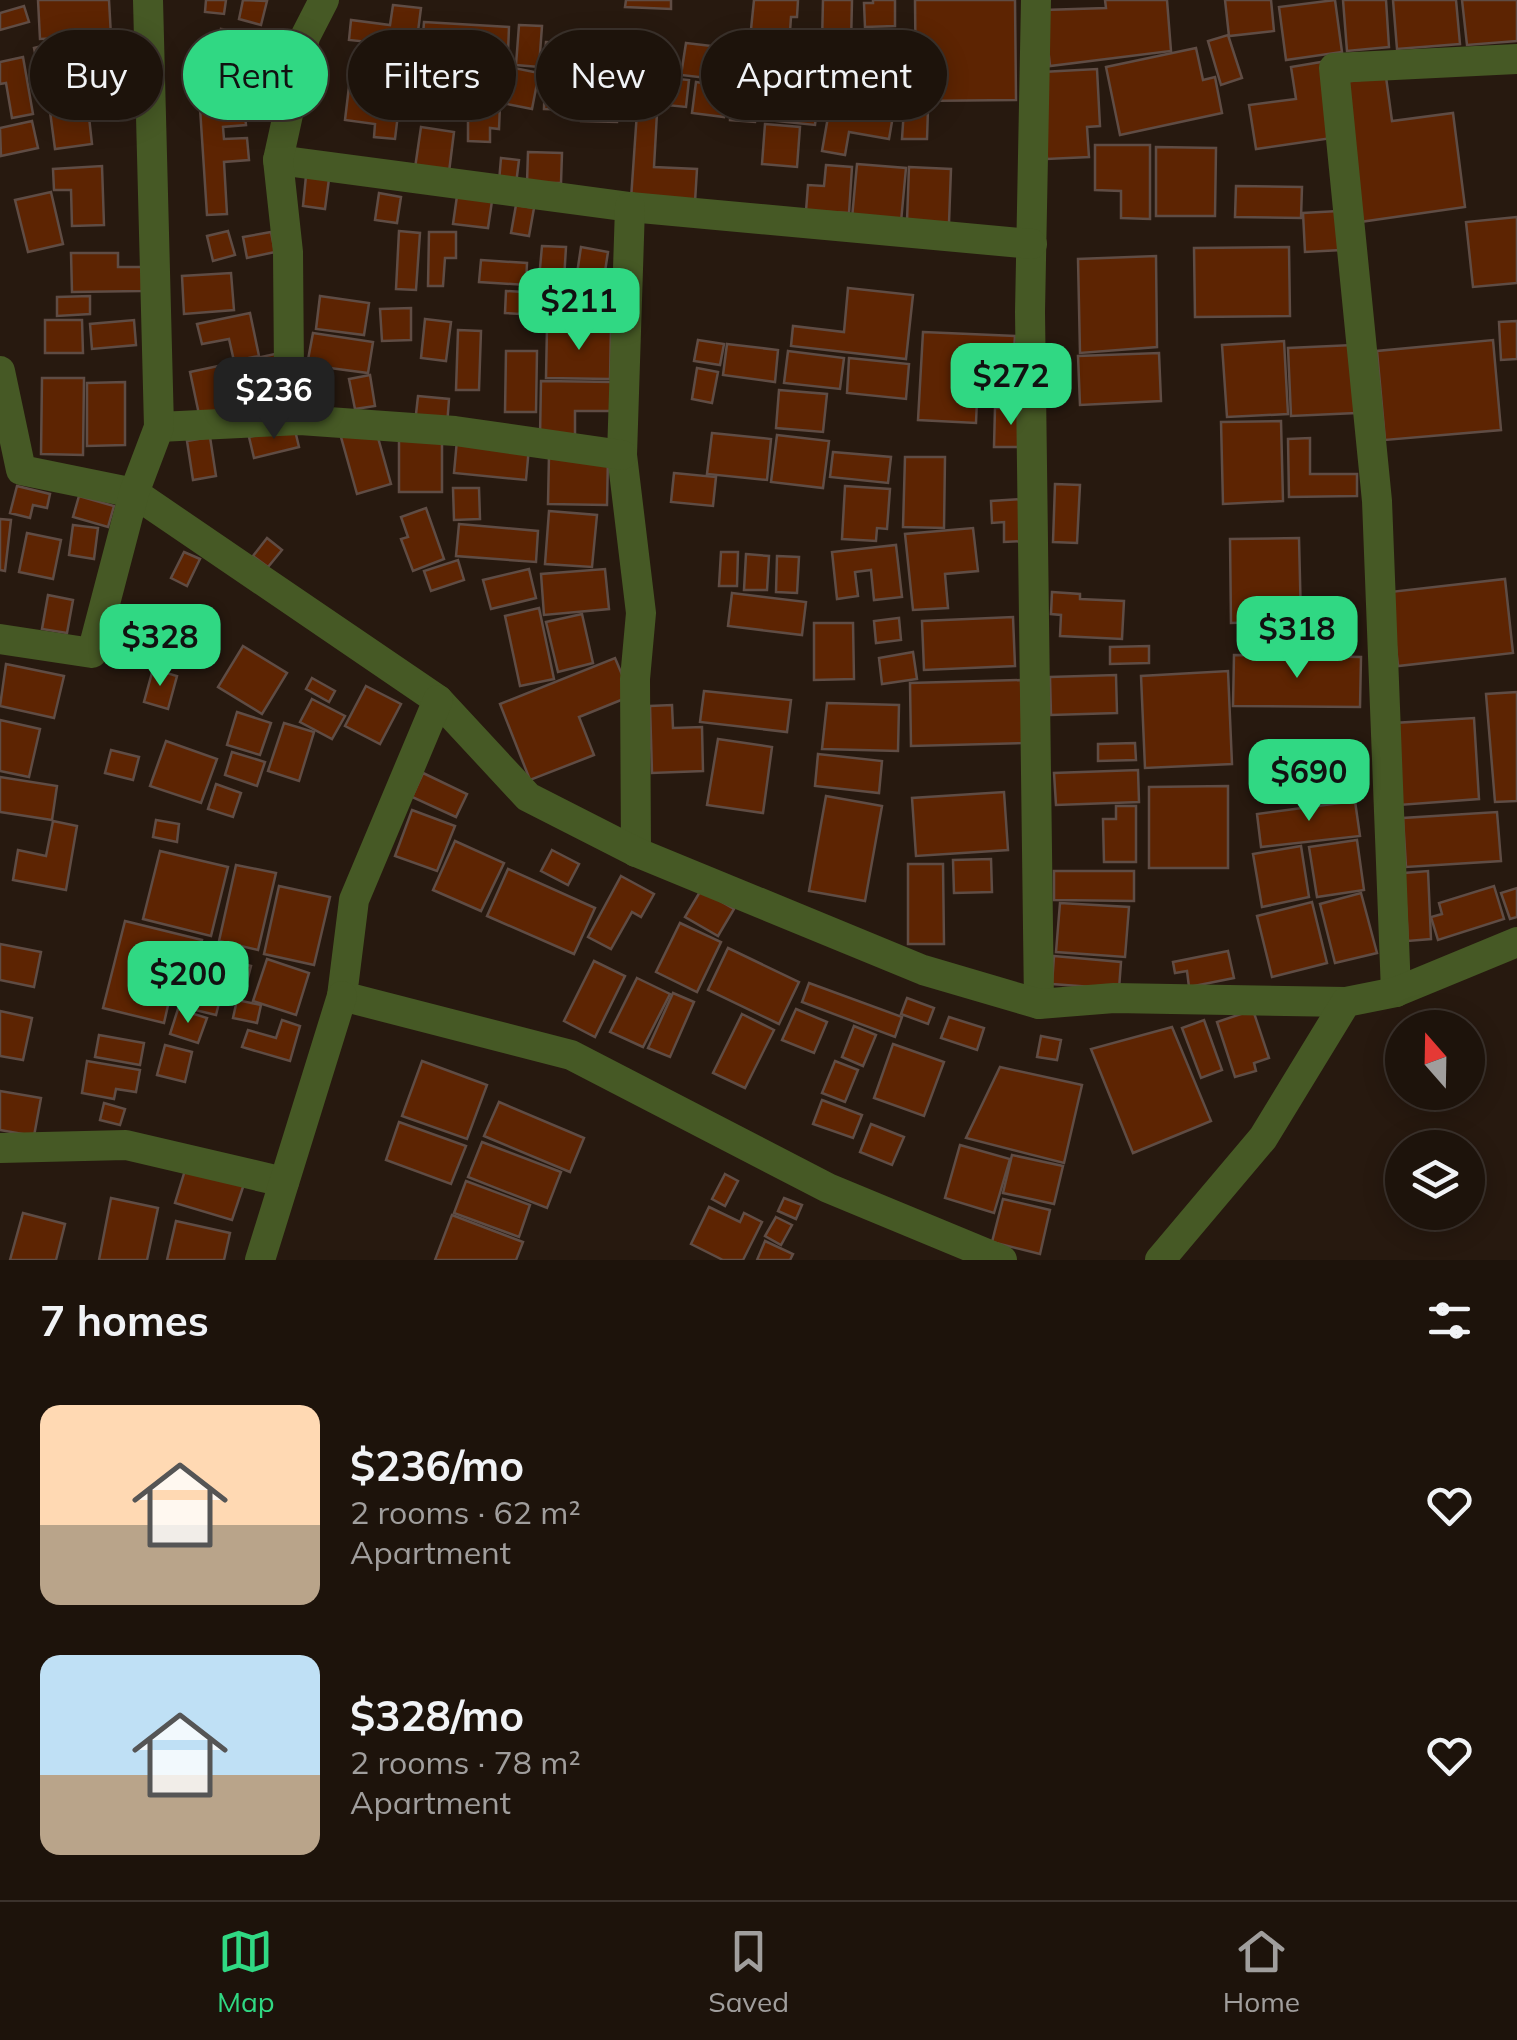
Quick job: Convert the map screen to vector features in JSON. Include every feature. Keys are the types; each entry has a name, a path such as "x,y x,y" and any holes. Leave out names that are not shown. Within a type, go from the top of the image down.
{"street":[{"path":"0,639 92,653 134,493 159,426 148,0"},
{"path":"300,420 289,372 288,252 278,160 305,37 324,0"},
{"path":"1036,0 1032,244 1039,1004"},
{"path":"1396,992 1377,501 1334,68 1517,58"},
{"path":"278,160 630,207 1032,244"},
{"path":"630,207 622,455 641,613 635,679 636,852"},
{"path":"0,371 21,470 134,493 438,700 528,797 636,852 923,970 1039,1004 1114,998 1346,1002 1396,992 1517,942"},
{"path":"159,426 300,420 455,431 622,455"},
{"path":"260,1260 342,996 354,900 438,700"},
{"path":"342,996 572,1056 828,1188 1002,1260"},
{"path":"1160,1260 1264,1138 1346,1002"},
{"path":"0,1148 126,1144 284,1182"}],"building":[{"path":"38,0 109,0 111,30 40,30"},
{"path":"206,0 226,0 224,14 205,12"},
{"path":"243,0 267,1 261,25 239,19"},
{"path":"626,0 671,0 671,9 625,7"},
{"path":"754,0 798,0 797,17 791,17 790,30 751,29"},
{"path":"823,0 852,0 851,30 822,30"},
{"path":"895,0 895,26 865,27 864,3"},
{"path":"915,0 1015,0 1016,100 947,101 947,30 915,30"},
{"path":"1105,0 1167,0 1171,51 1050,66 1044,10 1106,8"},
{"path":"1225,0 1271,0 1274,31 1229,36"},
{"path":"1335,0 1342,52 1286,60 1279,7"},
{"path":"1343,0 1386,0 1389,47 1347,51"},
{"path":"1393,0 1456,0 1460,44 1397,49"},
{"path":"1462,0 1517,0 1517,41 1467,45"},
{"path":"393,5 421,8 418,30 350,30 351,20 390,25"},
{"path":"24,6 29,22 0,30 0,13"},
{"path":"424,22 509,27 509,30 423,30"},
{"path":"519,25 542,26 542,30 536,30 536,67 516,65"},
{"path":"1228,35 1242,78 1221,85 1208,41"},
{"path":"686,43 701,45 701,77 681,75"},
{"path":"1196,48 1203,80 1215,77 1222,113 1120,135 1106,67"},
{"path":"23,57 30,115 12,118 6,83 0,84 0,62"},
{"path":"1321,62 1332,138 1256,149 1249,105 1296,99 1291,67"},
{"path":"516,68 536,72 532,109 516,106"},
{"path":"1097,69 1100,126 1087,127 1089,157 1047,159 1042,72"},
{"path":"1386,77 1392,121 1453,113 1465,207 1360,222 1342,82"},
{"path":"681,79 689,80 686,107 681,106"},
{"path":"696,82 701,83 701,114 692,113"},
{"path":"348,95 348,120 397,120 395,139 374,137 375,124 345,120"},
{"path":"51,120 89,120 92,144 55,149"},
{"path":"201,120 246,120 246,125 223,127 224,139 247,138 249,160 224,162 227,214 207,215"},
{"path":"468,120 499,120 499,129 490,128 490,142 468,141"},
{"path":"636,120 657,120 654,167 697,169 695,202 631,199"},
{"path":"766,120 816,120 815,125"},
{"path":"827,120 892,120 889,139 849,132 845,155 822,151"},
{"path":"903,120 928,120 927,139 902,139"},
{"path":"32,121 38,148 1,156 0,128"},
{"path":"765,124 800,127 797,167 762,164"},
{"path":"421,127 454,132 449,172 415,168"},
{"path":"1095,145 1150,145 1150,219 1121,218 1121,191 1095,190"},
{"path":"1156,147 1216,148 1215,216 1156,216"},
{"path":"528,152 562,153 561,183 527,183"},
{"path":"501,158 519,160 516,184 499,182"},
{"path":"857,164 906,168 901,222 852,218"},
{"path":"826,165 852,167 849,213 806,211 808,185 824,186"},
{"path":"102,166 104,225 72,226 71,190 54,190 53,169"},
{"path":"909,167 951,169 949,223 907,221"},
{"path":"306,176 329,179 325,209 303,206"},
{"path":"1236,186 1302,187 1301,218 1235,217"},
{"path":"51,192 63,244 28,252 15,200"},
{"path":"379,193 401,197 397,223 375,220"},
{"path":"457,196 492,201 488,228 453,224"},
{"path":"516,205 534,208 529,236 511,233"},
{"path":"1338,211 1341,250 1305,252 1303,213"},
{"path":"1517,217 1517,283 1473,287 1466,222"},
{"path":"228,231 235,255 213,261 207,236"},
{"path":"399,231 420,233 416,290 396,289"},
{"path":"271,232 275,252 247,258 243,237"},
{"path":"429,232 456,232 456,258 445,258 443,286 428,286"},
{"path":"542,246 566,247 564,280 539,279"},
{"path":"581,247 608,252 602,291 575,287"},
{"path":"1289,247 1290,316 1195,317 1194,248"},
{"path":"71,253 118,253 118,267 142,267 142,291 72,292"},
{"path":"1156,256 1157,347 1080,353 1078,259"},
{"path":"481,260 527,263 526,285 479,282"},
{"path":"231,273 234,310 184,314 182,276"},
{"path":"848,288 913,295 906,359 791,346 793,326 844,332"},
{"path":"506,291 539,293 538,315 505,313"},
{"path":"90,296 90,314 57,316 57,297"},
{"path":"320,296 369,303 364,335 316,329"},
{"path":"561,298 613,299 612,326 560,325"},
{"path":"411,308 411,340 382,341 380,309"},
{"path":"250,313 259,356 234,361 229,339 202,344 197,324"},
{"path":"425,319 451,322 446,361 421,358"},
{"path":"45,320 82,320 83,353 45,353"},
{"path":"134,320 136,345 92,349 90,324"},
{"path":"1517,321 1517,359 1501,360 1499,322"},
{"path":"547,327 611,328 610,379 546,378"},
{"path":"458,330 481,331 479,390 456,390"},
{"path":"923,332 1015,336 1012,379 978,377 976,423 918,420"},
{"path":"313,333 373,342 368,373 307,365"},
{"path":"698,340 724,344 720,365 694,361"},
{"path":"1493,340 1501,430 1385,440 1377,351"},
{"path":"1284,341 1288,414 1227,417 1222,345"},
{"path":"727,344 778,350 775,382 723,375"},
{"path":"1353,345 1356,413 1291,416 1288,348"},
{"path":"506,351 537,351 536,412 505,412"},
{"path":"788,351 844,358 840,389 784,383"},
{"path":"280,353 290,400 200,419 190,372"},
{"path":"1159,353 1161,401 1080,405 1078,356"},
{"path":"849,358 909,364 906,399 847,393"},
{"path":"697,368 718,372 712,403 692,399"},
{"path":"370,375 375,406 355,409 349,379"},
{"path":"42,378 84,378 83,455 41,454"},
{"path":"541,381 614,382 613,411 575,411 575,437 540,437"},
{"path":"125,382 125,445 87,446 87,383"},
{"path":"779,390 827,394 823,432 776,428"},
{"path":"418,396 449,399 447,426 415,423"},
{"path":"995,408 1028,408 1028,447 994,447"},
{"path":"1281,421 1283,501 1223,504 1221,422"},
{"path":"294,426 299,447 254,458 249,437"},
{"path":"375,427 391,484 357,494 341,437"},
{"path":"712,433 771,439 767,480 707,474"},
{"path":"777,435 829,441 823,488 771,482"},
{"path":"210,437 216,476 193,480 187,441"},
{"path":"1310,438 1310,474 1357,474 1357,496 1289,497 1288,439"},
{"path":"399,440 442,440 442,492 399,492"},
{"path":"457,440 529,447 526,480 454,473"},
{"path":"833,452 891,457 888,483 830,477"},
{"path":"549,455 608,457 607,505 548,504"},
{"path":"905,457 945,457 944,528 903,527"},
{"path":"674,473 716,477 713,506 671,502"},
{"path":"1055,484 1080,485 1077,543 1053,542"},
{"path":"17,486 50,494 47,508 33,505 30,518 10,513"},
{"path":"845,486 890,489 887,529 877,528 876,541 842,539"},
{"path":"453,488 479,488 480,519 454,520"},
{"path":"79,496 114,506 108,527 73,517"},
{"path":"1024,499 1025,541 1004,542 1004,522 992,523 991,501"},
{"path":"426,508 444,559 413,571 401,539 408,537 401,517"},
{"path":"549,511 597,515 592,567 545,564"},
{"path":"0,519 11,520 5,571 0,570"},
{"path":"459,524 538,531 536,562 456,556"},
{"path":"73,525 98,528 94,559 69,555"},
{"path":"973,528 978,571 945,574 948,608 913,610 905,534"},
{"path":"27,533 61,540 53,579 19,572"},
{"path":"267,538 282,550 268,567 253,556"},
{"path":"1299,538 1301,621 1231,623 1230,539"},
{"path":"896,545 902,597 874,600 871,570 855,572 858,596 837,599 832,552"},
{"path":"184,552 200,559 187,586 171,578"},
{"path":"721,552 738,552 737,586 719,586"},
{"path":"746,554 769,556 767,590 744,590"},
{"path":"777,556 799,557 797,593 776,592"},
{"path":"458,560 464,580 431,591 424,571"},
{"path":"529,569 536,598 491,609 483,580"},
{"path":"605,569 609,609 544,615 541,574"},
{"path":"1505,579 1513,653 1398,666 1390,592"},
{"path":"1052,592 1080,594 1080,599 1124,601 1122,639 1060,636 1061,615 1051,614"},
{"path":"732,593 806,602 802,635 728,626"},
{"path":"48,595 73,600 67,633 42,629"},
{"path":"539,608 554,679 520,686 505,616"},
{"path":"582,614 593,663 558,672 546,622"},
{"path":"170,615 184,623 174,642 160,635"},
{"path":"1013,617 1015,666 924,670 922,621"},
{"path":"899,618 901,640 876,643 874,621"},
{"path":"814,623 853,623 854,679 814,680"},
{"path":"243,646 287,673 262,714 218,687"},
{"path":"1149,646 1149,663 1110,664 1110,647"},
{"path":"913,652 917,679 882,684 879,658"},
{"path":"1234,655 1361,657 1360,707 1233,706"},
{"path":"615,658 631,696 579,717 594,755 530,780 500,704"},
{"path":"6,664 64,676 54,718 0,706"},
{"path":"153,669 177,676 168,709 144,702"},
{"path":"1228,671 1232,764 1145,768 1141,676"},
{"path":"1116,675 1117,713 1051,715 1050,677"},
{"path":"312,678 335,691 329,702 306,689"},
{"path":"1021,680 1023,743 911,746 910,683"},
{"path":"366,686 401,704 380,744 345,726"},
{"path":"704,691 791,700 787,732 700,722"},
{"path":"1517,692 1517,801 1495,802 1486,694"},
{"path":"312,699 345,716 332,739 300,722"},
{"path":"827,703 899,705 898,751 822,749"},
{"path":"672,705 673,728 702,727 703,771 652,773 650,706"},
{"path":"237,712 271,723 260,755 227,745"},
{"path":"1474,718 1479,799 1399,805 1394,723"},
{"path":"0,720 40,729 29,777 0,771"},
{"path":"284,723 314,732 299,781 268,771"},
{"path":"718,739 772,747 763,813 707,805"},
{"path":"166,741 217,759 201,803 150,786"},
{"path":"1135,743 1136,760 1098,761 1098,744"},
{"path":"111,750 139,757 133,780 105,773"},
{"path":"232,752 265,762 257,786 225,775"},
{"path":"818,754 882,761 879,793 815,786"},
{"path":"1138,770 1139,802 1056,805 1054,773"},
{"path":"423,773 467,794 456,817 412,797"},
{"path":"0,777 57,786 52,820 0,812"},
{"path":"216,784 241,793 233,817 208,809"},
{"path":"1228,786 1228,868 1149,868 1149,787"},
{"path":"1004,792 1008,850 916,856 912,798"},
{"path":"826,796 882,806 865,901 809,891"},
{"path":"1355,801 1360,836 1261,847 1257,814"},
{"path":"1116,806 1136,806 1136,862 1104,862 1103,819 1116,819"},
{"path":"412,810 455,826 437,871 395,856"},
{"path":"1497,812 1501,861 1406,867 1403,818"},
{"path":"156,820 179,824 177,842 153,837"},
{"path":"53,821 77,826 66,890 13,880 18,850 46,856"},
{"path":"1357,840 1364,890 1317,897 1309,847"},
{"path":"455,841 504,863 481,911 433,890"},
{"path":"1301,846 1309,897 1262,907 1253,854"},
{"path":"552,850 579,864 568,885 541,871"},
{"path":"160,851 228,867 211,936 143,919"},
{"path":"991,859 992,892 954,893 953,860"},
{"path":"908,864 943,864 944,944 908,944"},
{"path":"236,865 276,873 258,950 219,941"},
{"path":"508,869 595,908 574,954 487,916"},
{"path":"1054,871 1134,871 1134,901 1054,900"},
{"path":"1428,871 1431,939 1408,941 1404,873"},
{"path":"621,876 654,894 641,917 632,912 611,949 588,937"},
{"path":"279,886 330,897 314,965 264,954"},
{"path":"1494,886 1504,919 1438,940 1431,917 1442,914 1439,903"},
{"path":"1517,888 1517,917 1510,919 1501,893"},
{"path":"701,890 734,909 718,936 685,917"},
{"path":"1361,893 1377,953 1335,963 1320,904"},
{"path":"1312,902 1327,963 1272,977 1257,916"},
{"path":"1060,903 1129,907 1125,957 1056,952"},
{"path":"125,921 202,940 196,964 161,956 151,997 169,1001 164,1023 103,1008"},
{"path":"680,923 721,942 697,992 656,972"},
{"path":"0,944 41,952 34,987 0,980"},
{"path":"728,948 799,982 779,1024 708,990"},
{"path":"1228,951 1234,978 1189,987 1187,971 1175,973 1173,962"},
{"path":"200,953 251,966 243,997 222,991 216,1015 187,1008"},
{"path":"1054,956 1121,962 1119,989 1052,984"},
{"path":"267,959 309,973 296,1015 253,1001"},
{"path":"594,961 625,976 595,1037 564,1021"},
{"path":"637,978 670,994 643,1047 610,1032"},
{"path":"809,983 902,1017 895,1037 802,1002"},
{"path":"673,993 694,1002 670,1057 648,1048"},
{"path":"907,998 934,1008 928,1024 901,1014"},
{"path":"237,1000 261,1005 257,1023 233,1018"},
{"path":"178,1009 207,1018 198,1043 170,1034"},
{"path":"796,1009 827,1022 814,1053 782,1040"},
{"path":"1253,1010 1269,1058 1254,1063 1256,1071 1235,1077 1217,1022"},
{"path":"0,1011 32,1018 23,1060 0,1056"},
{"path":"742,1014 774,1030 745,1088 713,1073"},
{"path":"949,1017 984,1028 977,1050 941,1038"},
{"path":"282,1020 300,1026 290,1061 242,1047 248,1030 276,1038"},
{"path":"1204,1020 1222,1070 1201,1078 1182,1028"},
{"path":"854,1026 876,1035 863,1066 842,1057"},
{"path":"1172,1027 1211,1121 1133,1153 1091,1049"},
{"path":"99,1035 144,1043 140,1065 95,1057"},
{"path":"1041,1036 1061,1040 1057,1060 1037,1057"},
{"path":"893,1044 944,1062 924,1116 874,1098"},
{"path":"165,1045 192,1052 185,1082 157,1075"},
{"path":"87,1061 140,1070 136,1092 116,1089 114,1099 82,1093"},
{"path":"422,1061 487,1085 467,1139 402,1116"},
{"path":"835,1061 858,1070 845,1102 822,1093"},
{"path":"1000,1067 1082,1085 1064,1163 966,1138"},
{"path":"0,1091 41,1098 34,1136 0,1130"},
{"path":"822,1100 862,1115 853,1138 813,1124"},
{"path":"499,1102 584,1138 570,1172 484,1136"},
{"path":"104,1103 125,1109 120,1125 100,1120"},
{"path":"399,1122 466,1146 451,1184 386,1160"},
{"path":"871,1124 904,1137 892,1165 860,1152"},
{"path":"482,1142 561,1172 547,1208 468,1177"},
{"path":"960,1145 1010,1159 994,1213 945,1198"},
{"path":"1012,1155 1063,1166 1054,1204 1003,1193"},
{"path":"186,1167 244,1184 232,1220 175,1203"},
{"path":"725,1174 738,1181 725,1206 712,1199"},
{"path":"466,1181 530,1205 519,1237 454,1213"},
{"path":"111,1198 158,1208 147,1260 99,1260"},
{"path":"784,1198 802,1205 796,1219 778,1211"},
{"path":"1003,1199 1050,1210 1040,1254 992,1242"},
{"path":"709,1207 740,1222 744,1213 762,1222 743,1260 723,1260 691,1244"},
{"path":"23,1213 65,1224 56,1260 10,1260"},
{"path":"452,1215 523,1242 516,1260 435,1260"},
{"path":"776,1217 792,1225 781,1245 765,1236"},
{"path":"176,1221 230,1233 224,1260 167,1260"},
{"path":"765,1241 793,1254 790,1260 757,1260"}]}
